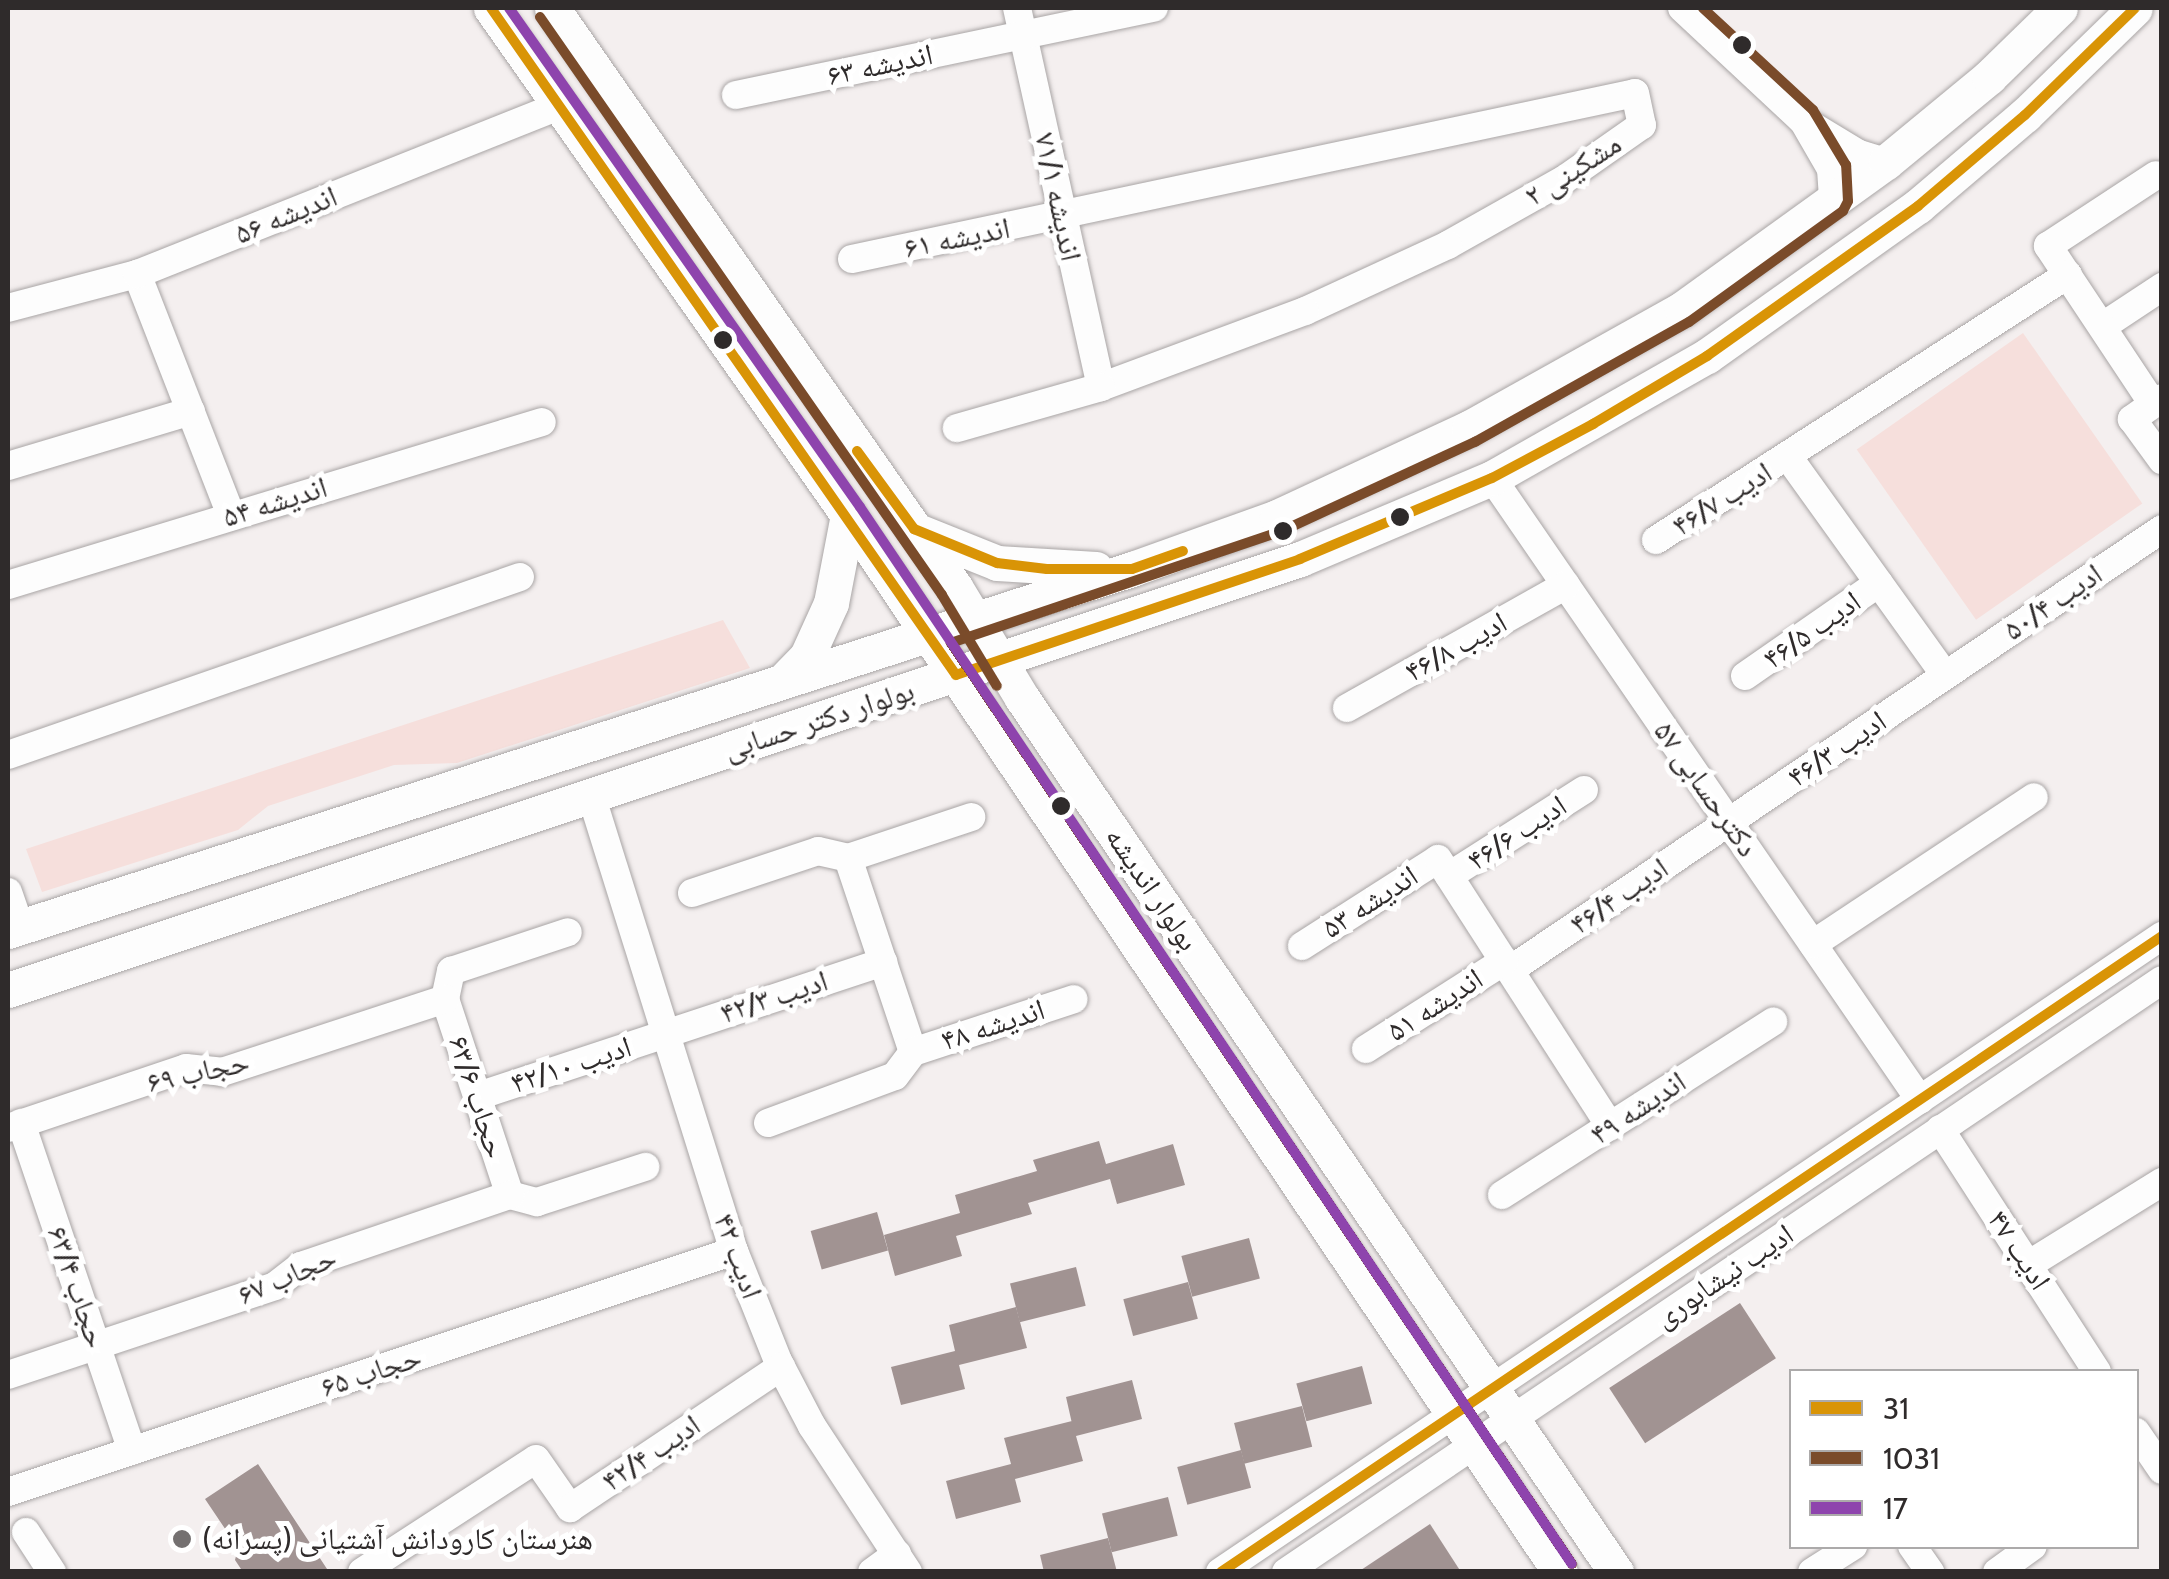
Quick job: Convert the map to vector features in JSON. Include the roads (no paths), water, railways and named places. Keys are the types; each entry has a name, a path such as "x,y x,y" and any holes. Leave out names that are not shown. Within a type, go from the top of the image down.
{"main road":[{"name":"بولوار اندیشه","path":"491,8 848,515 1560,1572"},
{"name":"بولوار اندیشه","path":"552,8 914,529 1616,1572"},
{"name":"بولوار دکتر حسابی","path":"14,929 928,636 1277,517 1556,383 1682,309 1886,162 1989,77 2060,8"},
{"name":"بولوار دکتر حسابی","path":"8,990 1300,559 1492,478 1707,356 1918,206 2025,115 2135,8"},
{"path":"783,681 807,656 831,604 848,515"},
{"path":"914,529 997,562 1047,569 1132,569"}],"street":[{"name":"اندیشه ۶۳","path":"736,94 1020,21 1154,8"},
{"path":"1682,8 1801,119 1859,154 1886,162"},
{"name":"اندیشه ۷۱/۱","path":"1020,21 1101,387"},
{"name":"مشکینی ۲","path":"1061,218 1634,93 1642,125 1565,179 1448,245 1304,311 1101,387"},
{"name":"اندیشه ۵۶","path":"8,308 137,274 560,106"},
{"path":"1801,119 1831,169 1833,200"},
{"path":"2156,175 2048,246 2157,401 2132,419 2162,460"},
{"name":"اندیشه ۶۱","path":"852,258 1061,218"},
{"path":"137,274 231,515"},
{"name":"ادیب ۴۶/۷","path":"1656,540 2068,274"},
{"path":"2103,326 2162,287"},
{"path":"957,428 1101,387"},
{"path":"8,466 191,412"},
{"name":"اندیشه ۵۴","path":"8,584 542,422"},
{"path":"1788,458 1945,676"},
{"name":"دکترحسابی ۵۷","path":"1492,478 1920,1100"},
{"name":"ادیب ۵۰/۴","path":"1945,676 2162,529"},
{"path":"8,755 520,577"},
{"name":"ادیب ۴۶/۵","path":"1745,676 1879,583"},
{"name":"ادیب ۴۶/۸","path":"1347,708 1566,585"},
{"name":"ادیب ۴۶/۳","path":"1728,822 1945,676"},
{"name":"ادیب ۴۶/۶","path":"1444,868 1584,790"},
{"name":"ادیب ۴۲","path":"590,795 734,1251 781,1367 812,1426 903,1563"},
{"path":"1813,944 2034,797"},
{"path":"692,893 818,851 848,858 971,817"},
{"name":"ادیب ۴۶/۴","path":"1507,965 1728,822"},
{"path":"768,1123 895,1076 913,1052 848,858"},
{"path":"1444,868 1610,1126"},
{"name":"اندیشه ۵۳","path":"1302,946 1444,868"},
{"path":"8,892 14,929"},
{"path":"445,998 451,971 568,932"},
{"name":"ادیب نیشابوری","path":"1220,1572 2162,936"},
{"name":"ادیب ۴۲/۳","path":"665,1033 883,962"},
{"name":"اندیشه ۵۱","path":"1366,1049 1507,965"},
{"name":"ادیب نیشابوری","path":"1286,1572 2162,980"},
{"name":"حجاب ۶۳/۶","path":"445,998 510,1195"},
{"name":"حجاب ۶۹","path":"14,1125 186,1068 222,1072 445,998"},
{"name":"اندیشه ۴۸","path":"913,1052 1074,999"},
{"name":"اندیشه ۴۹","path":"1502,1195 1773,1022"},
{"name":"ادیب ۴۲/۱۰","path":"478,1096 665,1033"},
{"name":"حجاب ۶۳/۴","path":"14,1125 132,1451"},
{"name":"ادیب ۴۷","path":"1940,1129 2095,1369"},
{"name":"حجاب ۶۷","path":"8,1374 276,1286 301,1266 510,1195 536,1202 645,1167"},
{"path":"2028,1265 2162,1182"},
{"name":"حجاب ۶۵","path":"8,1492 734,1251"},
{"name":"ادیب ۴۲/۴","path":"362,1572 536,1460 570,1508 781,1367"},
{"path":"2139,1439 2151,1468"},
{"path":"26,1532 52,1572"},
{"path":"1812,1572 1848,1549"},
{"path":"1914,1549 1930,1572"},
{"path":"1997,1572 2028,1549"},
{"path":"872,1572 903,1563"}],"place":[{"name":"هنرستان کارودانش آشتیانی (پسرانه)","path":"182,1539"}]}
